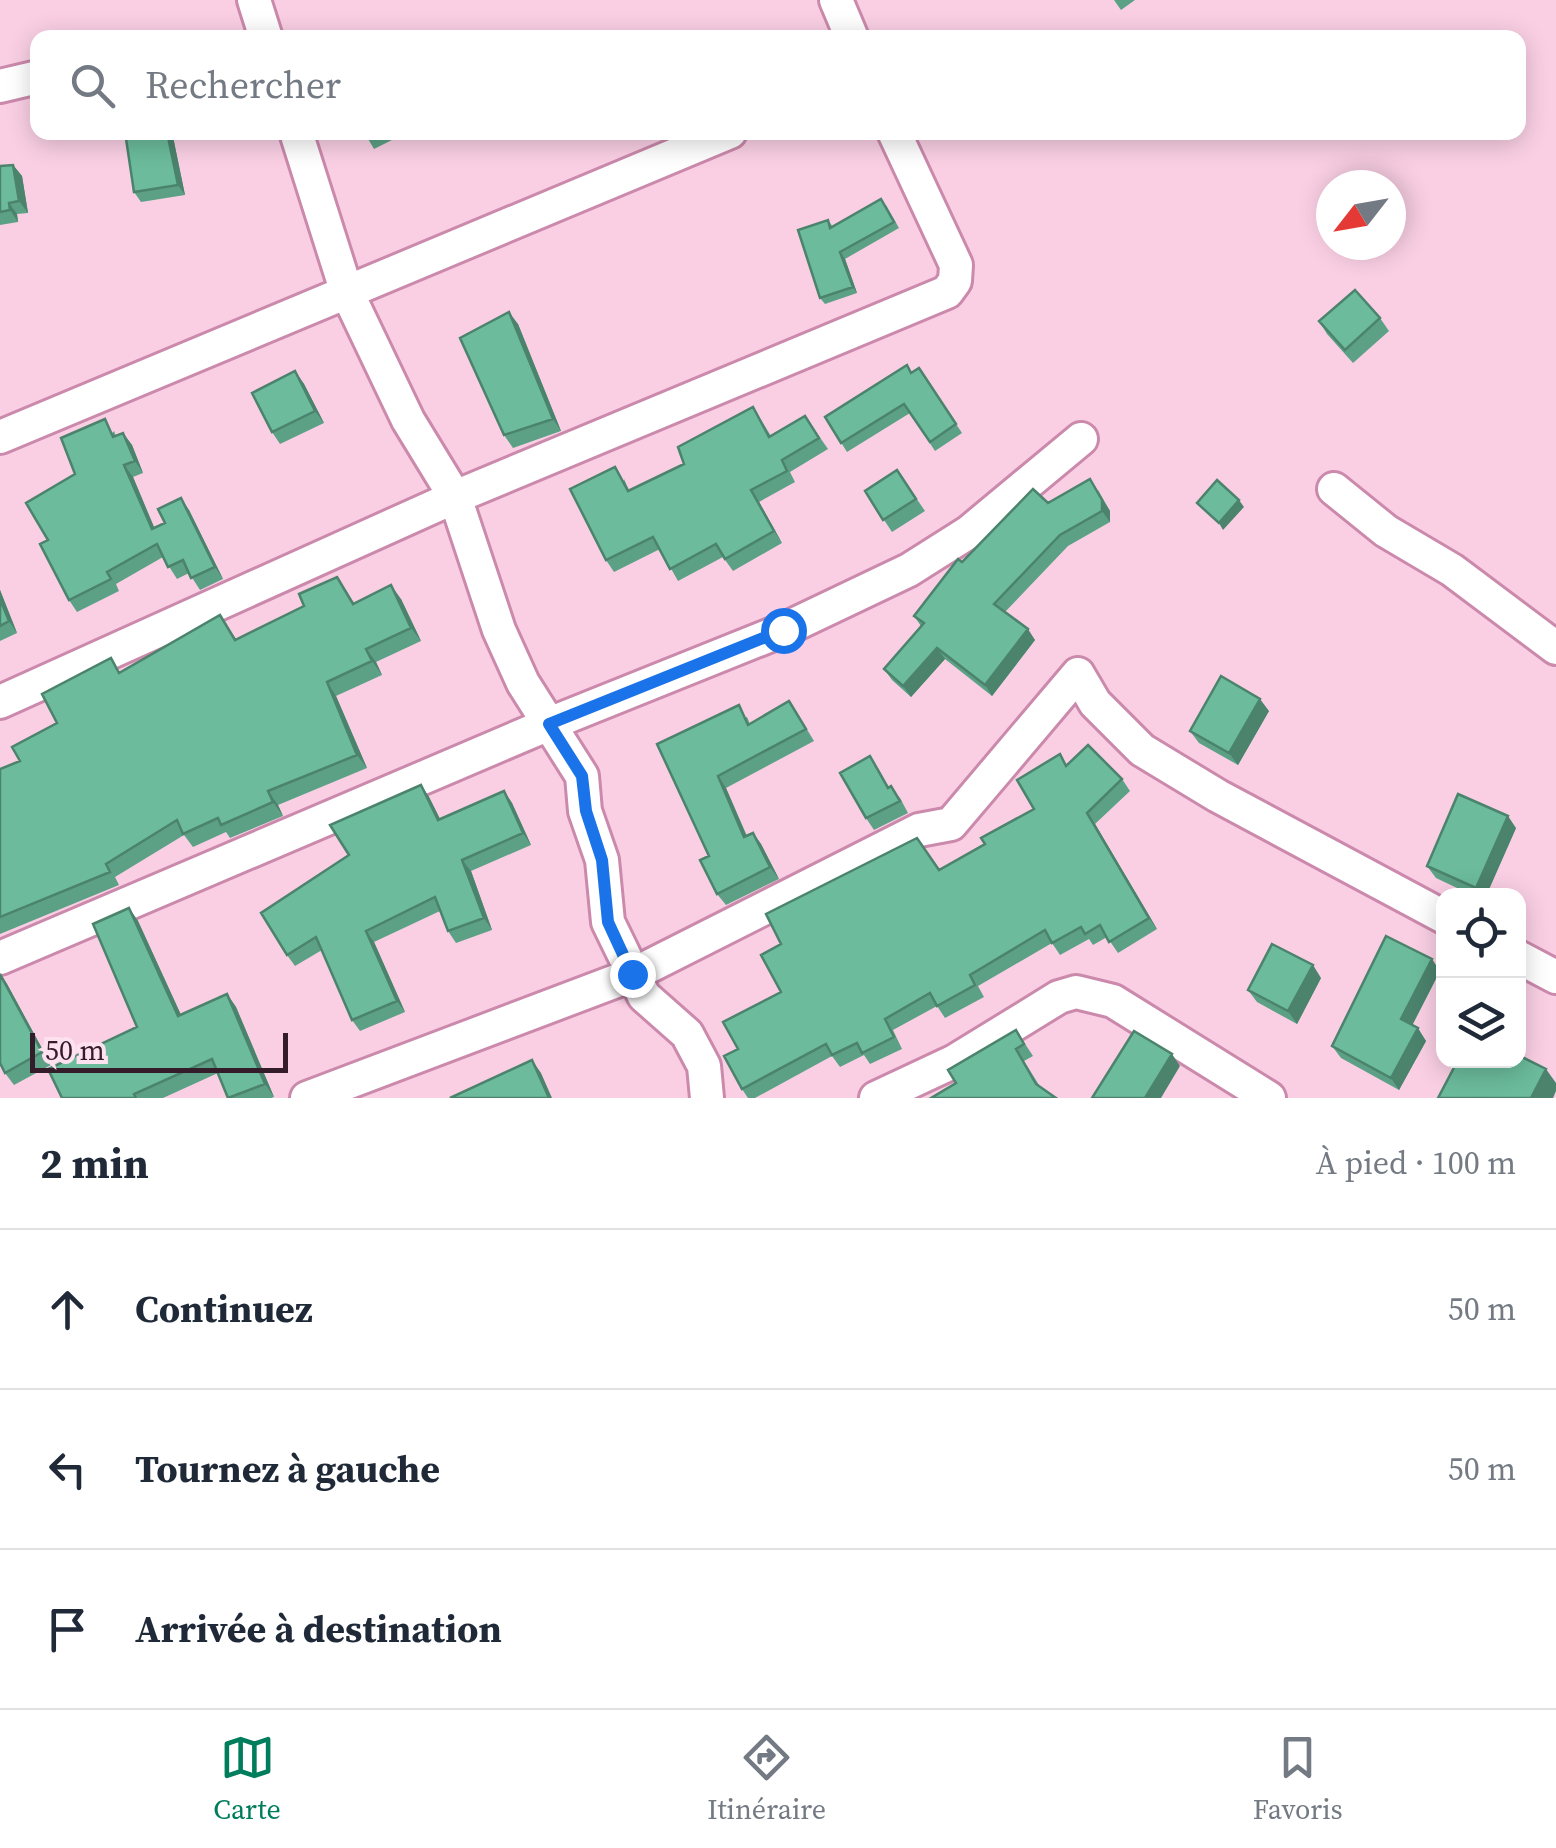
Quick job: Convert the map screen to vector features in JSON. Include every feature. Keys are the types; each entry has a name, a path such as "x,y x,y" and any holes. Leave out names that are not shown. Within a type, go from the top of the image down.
{"street":[{"path":"254,0 263,30"},
{"path":"836,0 849,30"},
{"path":"0,86 30,78"},
{"path":"299,140 346,290 408,420 455,497 499,630 523,683 582,776 586,811 602,860 608,922 644,996 687,1034 704,1066 707,1098"},
{"path":"0,437 711,140"},
{"path":"0,702 455,497 947,292 954,281 956,265 898,140"},
{"path":"0,958 549,724 783,630 909,570 968,532 1081,440"},
{"path":"1334,489 1386,531 1452,570 1556,648"},
{"path":"306,1098 632,974 920,830 951,824 1078,674 1096,702 1142,750 1218,796 1436,913"},
{"path":"1526,961 1556,977"},
{"path":"876,1098 955,1060 1059,997 1076,992 1113,1002 1269,1098"}],"building":[{"path":"126,140 169,140 178,185 134,192"},
{"path":"13,165 19,201 9,203 10,210 0,212 0,166"},
{"path":"881,199 894,222 840,252 853,287 820,298 798,230 828,220 830,228"},
{"path":"1355,290 1380,318 1345,350 1319,321"},
{"path":"509,312 553,419 504,435 460,338"},
{"path":"907,365 911,373 919,368 956,424 930,442 904,404 841,443 825,417"},
{"path":"295,371 315,411 272,432 252,393"},
{"path":"753,407 769,437 805,416 819,438 782,460 787,471 751,490 774,531 725,559 716,544 670,569 653,537 606,560 570,489 615,467 628,491 684,464 678,447"},
{"path":"105,419 113,437 123,433 135,461 124,465 152,529 165,523 158,509 181,498 215,567 191,578 183,560 168,567 157,544 107,572 111,579 69,600 40,544 48,540 26,503 75,474 61,438"},
{"path":"897,470 916,499 883,520 865,491"},
{"path":"1090,479 1102,500 1102,511 1060,535 994,604 1028,629 985,685 937,648 903,686 884,669 924,623 914,616 958,559 962,562 1033,489 1048,503"},
{"path":"1217,480 1239,500 1219,523 1197,503"},
{"path":"337,577 353,604 391,585 411,628 366,649 372,661 327,682 357,755 268,791 273,802 221,825 218,818 183,834 177,820 106,864 110,872 0,917 0,769 20,761 12,747 57,723 42,694 111,658 119,673 220,615 235,640 304,606 299,594"},
{"path":"0,599 9,621 0,626"},
{"path":"1221,676 1260,699 1229,753 1190,731"},
{"path":"789,701 806,729 718,776 744,837 753,833 770,867 717,894 700,860 709,856 657,744 739,705 748,725"},
{"path":"1088,745 1122,779 1087,813 1149,918 1109,942 1100,925 1085,934 1081,927 1052,943 1045,930 970,975 975,985 937,1006 930,993 885,1019 894,1037 862,1053 857,1043 832,1055 826,1044 742,1089 724,1056 738,1049 723,1022 781,992 761,955 781,944 766,914 917,838 939,870 985,844 981,838 1034,809 1017,780 1060,754 1066,766"},
{"path":"870,756 900,801 866,818 840,773"},
{"path":"421,785 438,820 504,791 523,833 462,860 484,918 448,931 435,897 366,931 397,1001 352,1020 316,937 287,955 261,913 349,855 330,825"},
{"path":"1458,794 1508,816 1476,888 1427,866"},
{"path":"129,908 178,1016 227,994 265,1084 228,1098 212,1059 134,1094 136,1098 62,1098 48,1069 137,1027 93,924"},
{"path":"1386,936 1432,959 1401,1019 1418,1028 1391,1078 1332,1046"},
{"path":"1272,944 1313,965 1288,1011 1248,990"},
{"path":"0,974 42,1052 5,1073 0,1063"},
{"path":"1016,1030 1024,1044 1016,1049 1036,1084 1056,1098 931,1098 956,1083 948,1070"},
{"path":"1134,1031 1172,1054 1145,1098 1092,1098"},
{"path":"1526,1059 1546,1069 1531,1098 1438,1098 1454,1068 1526,1068"},
{"path":"532,1060 549,1098 450,1098"}],"route":[{"path":"632,974 608,922 602,860 586,811 582,776 573,756 549,724 783,630"}]}
